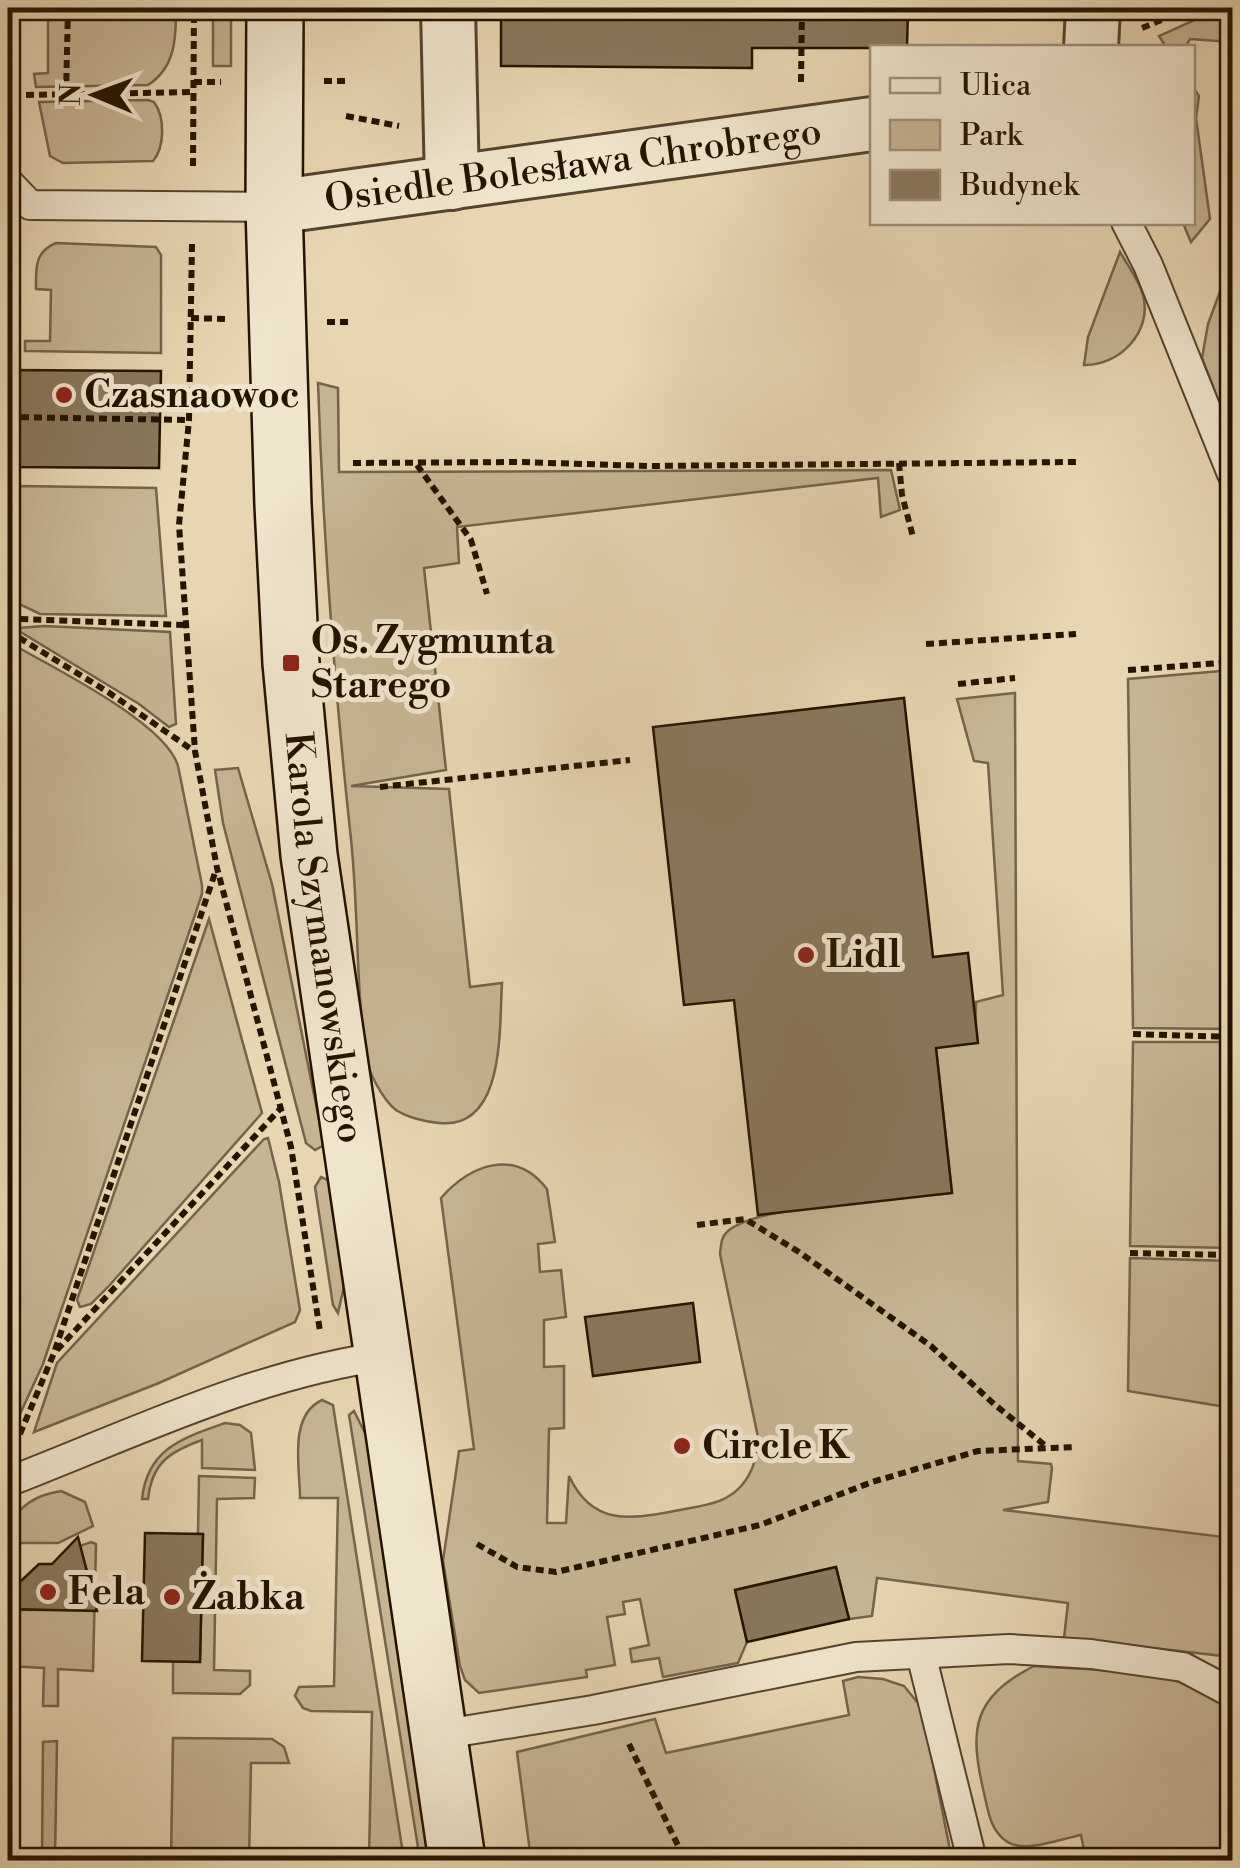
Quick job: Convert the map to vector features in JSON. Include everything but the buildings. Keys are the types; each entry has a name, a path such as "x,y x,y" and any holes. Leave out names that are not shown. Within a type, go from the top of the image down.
{"street":[{"name":"Karola Szymanowskiego","path":"275,8 274,207 286,564 307,836 361,1359 438,1735 457,1860"},
{"path":"448,8 452,182"},
{"path":"1092,8 1092,45"},
{"name":"Osiedle Bolesława Chrobrego","path":"274,207 870,124"}],"lane":[{"path":"8,182 30,205 274,207"},
{"path":"1128,225 1148,265 1232,474"},
{"path":"8,1482 276,1379 361,1359"},
{"path":"438,1735 612,1706 856,1657 1009,1649 1091,1654 1184,1667 1232,1693"},
{"path":"921,1654 972,1860"}],"path":[{"path":"66,94 68,8"},
{"path":"194,8 189,420 179,524 195,751 217,868 291,1146 320,1332 361,1359"},
{"path":"26,95 193,92"},
{"path":"1228,121 1232,113"},
{"path":"8,417 189,420"},
{"path":"353,463 648,466 1076,462"},
{"path":"899,463 913,537"},
{"path":"416,464 472,540 487,594"},
{"path":"8,615 19,619 186,625"},
{"path":"8,632 108,692 195,751"},
{"path":"926,644 1076,634"},
{"path":"1128,670 1232,662"},
{"path":"958,684 1015,678"},
{"path":"380,787 630,760"},
{"path":"19,1438 54,1353 217,868"},
{"path":"1133,1034 1232,1036"},
{"path":"54,1353 281,1108"},
{"path":"698,1224 745,1219 799,1252 931,1346 1048,1448"},
{"path":"1130,1253 1232,1255"},
{"path":"476,1544 518,1566 556,1572 760,1525 872,1482 978,1451 1076,1448"},
{"path":"612,1706 685,1860"}],"green space":[{"path":"48,8 176,8 175,40 169,60 148,85 36,87 34,74 48,73"},
{"path":"213,8 231,8 231,66 213,66"},
{"path":"1221,8 1232,8 1232,42 1190,39 1187,45 1165,45 1159,36"},
{"path":"1195,90 1199,96 1196,118 1210,219 1191,242 1184,225 1195,225"},
{"path":"148,100 158,108 162,124 160,148 153,161 63,163 50,156 39,102"},
{"path":"56,243 156,247 161,255 161,353 25,351 25,341 50,341 51,290 36,289 36,275 40,256"},
{"path":"1120,252 1143,295 1143,322 1121,353 1097,364 1084,365 1088,337"},
{"path":"1232,259 1232,436 1202,358 1208,324"},
{"path":"318,383 338,388 339,472 891,470 900,510 881,517 878,478 457,527 459,563 424,568 446,770 351,786 449,789 470,987 502,983 498,1048 488,1093 477,1110 461,1121 428,1122 396,1110 377,1085 366,1057 330,606"},
{"path":"19,486 156,488 166,616 40,614 19,604"},
{"path":"44,626 170,632 176,724 169,727 139,704 19,631"},
{"path":"19,648 133,716 169,750 178,766 202,894 43,1364 8,1431 8,1406 18,1404"},
{"path":"1232,670 1232,1029 1133,1028 1128,679"},
{"path":"1015,693 1018,1461 1051,1464 1052,1468 1048,1502 1003,1510 1232,1538 1232,1657 1064,1638 1068,1603 877,1578 872,1616 849,1619 836,1567 735,1590 747,1642 738,1663 663,1677 659,1658 632,1662 630,1649 649,1645 640,1599 623,1602 625,1614 607,1617 615,1665 586,1670 587,1677 479,1693 465,1680 460,1666 443,1561 459,1451 474,1449 441,1198 465,1177 493,1165 521,1168 547,1189 555,1242 538,1244 540,1272 561,1270 566,1317 544,1320 544,1367 564,1366 564,1428 549,1429 547,1523 566,1523 569,1476 591,1505 618,1516 701,1506 736,1491 751,1470 759,1442 720,1254 725,1234 743,1222 799,1209 952,1193 936,1048 975,1041 976,1002 1003,995 988,763 974,761 957,699"},
{"path":"238,768 272,884 324,1145 315,1150 306,1143 223,823 215,770"},
{"path":"209,919 262,1113 108,1287 91,1304 80,1307 77,1300"},
{"path":"1133,1042 1232,1042 1232,1248 1130,1246"},
{"path":"268,1138 300,1310 295,1322 159,1383 34,1432 57,1363"},
{"path":"321,1177 330,1181 345,1282 338,1313 333,1305 315,1187"},
{"path":"1130,1258 1232,1261 1232,1408 1128,1391"},
{"path":"322,1400 333,1405 404,1860 369,1860 372,1712 311,1711 303,1708 295,1696 299,1687 334,1686 338,1498 300,1498 298,1458 304,1418"},
{"path":"354,1411 368,1439 431,1860 420,1860 349,1415"},
{"path":"225,1423 240,1425 251,1433 255,1470 202,1468 202,1440 164,1460 153,1476 148,1499 142,1499 145,1482 159,1457 181,1440"},
{"path":"199,1476 255,1478 254,1498 217,1499 214,1670 250,1671 250,1685 240,1694 173,1693 173,1661 200,1661 203,1535 198,1534"},
{"path":"61,1491 85,1502 93,1526 58,1543 10,1543 13,1522 24,1506"},
{"path":"96,1544 93,1671 58,1669 58,1706 43,1706 44,1668 8,1666 8,1610 86,1610 87,1571 80,1546"},
{"path":"1034,1666 1168,1679 1215,1698 1232,1713 1232,1860 1086,1860 1081,1835 1022,1846 1006,1841 993,1825 987,1806 979,1770 977,1733 987,1703 998,1690"},
{"path":"858,1677 904,1686 922,1708 952,1860 531,1860 517,1752 655,1719 666,1753 849,1715 843,1681"},
{"path":"173,1738 272,1739 284,1747 289,1763 251,1763 249,1860 171,1860"},
{"path":"57,1741 55,1860 42,1860 43,1742"}],"place":[{"name":"Czasnaowoc","path":"64,395"},
{"name":"Os. Zygmunta Starego","path":"291,663"},
{"name":"Lidl","path":"806,955"},
{"name":"Circle K","path":"682,1446"},
{"name":"Fela","path":"48,1592"},
{"name":"Żabka","path":"172,1597"}]}
